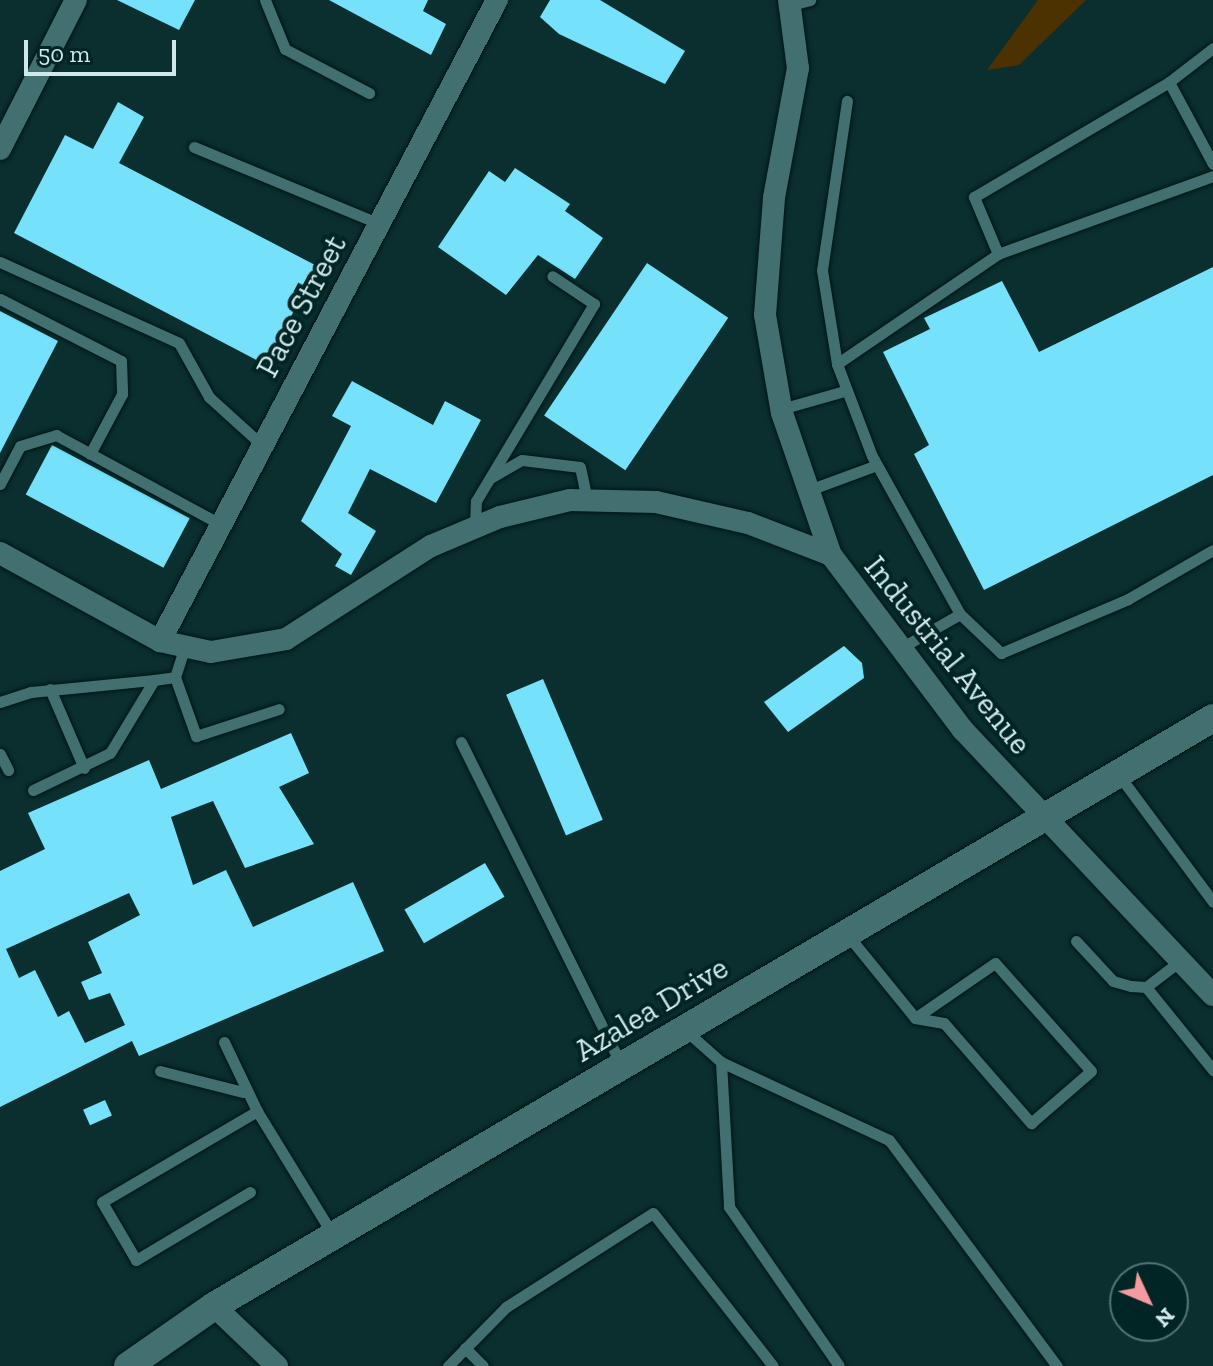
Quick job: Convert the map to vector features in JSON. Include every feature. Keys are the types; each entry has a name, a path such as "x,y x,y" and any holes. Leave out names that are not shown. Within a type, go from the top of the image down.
{"street":[{"path":"0,149 76,0"},
{"name":"Pace Street","path":"160,641 497,0"},
{"name":"Industrial Avenue","path":"797,2 798,68 774,198 765,315 781,409 831,555 899,649 1040,818 1213,995"},
{"path":"0,553 160,641 211,652 286,639 431,546 475,527 587,501 656,502 748,523 831,555"},
{"name":"Azalea Drive","path":"128,1366 214,1306 1213,718"},
{"path":"214,1306 277,1366"}],"lane":[{"path":"265,0 273,33 285,49 369,93"},
{"path":"998,254 974,197 1169,82 1213,48"},
{"path":"1169,82 1213,164"},
{"path":"847,101 822,270 837,364 844,391 877,465 960,614 989,646 1016,650 1213,550"},
{"path":"194,147 380,224"},
{"path":"837,364 998,254 1213,176"},
{"path":"0,262 179,343 209,397 263,446"},
{"path":"475,527 476,501 594,304 552,276"},
{"path":"0,299 121,361 122,394 90,454"},
{"path":"781,409 844,391"},
{"path":"0,484 20,446 38,436 56,435 222,525"},
{"path":"489,478 522,460 580,467 587,501"},
{"path":"809,490 877,465"},
{"path":"899,649 960,614"},
{"path":"185,647 175,677 196,736 279,709"},
{"path":"0,702 50,689 175,677"},
{"path":"33,790 84,768 120,743 154,680"},
{"path":"50,689 84,768"},
{"path":"461,742 622,1065"},
{"path":"0,754 8,770"},
{"path":"1117,773 1213,902"},
{"path":"845,933 915,1018 944,1023 1031,1123 1091,1071 995,963 915,1018"},
{"path":"1076,941 1113,981 1146,987 1213,1070"},
{"path":"1146,987 1180,961"},
{"path":"684,1028 721,1062 889,1140 1057,1366"},
{"path":"224,1042 243,1092 333,1236"},
{"path":"721,1062 729,1207 839,1366"},
{"path":"160,1071 243,1092"},
{"path":"250,1192 136,1260 102,1203 257,1111"},
{"path":"448,1366 506,1307 653,1213 773,1366"},
{"path":"465,1348 483,1366"}],"shaded area":[{"path":"1038,0 1086,0 1019,65 987,70"}],"building":[{"path":"117,0 195,0 179,30"},
{"path":"329,0 428,0 423,11 446,24 431,55"},
{"path":"550,0 600,0 685,51 665,84 559,34 540,17"},
{"path":"118,102 144,117 119,163 317,266 266,365 14,233 65,135 93,149"},
{"path":"515,168 570,204 565,211 603,238 575,279 538,255 506,295 438,247 489,171 505,182"},
{"path":"647,263 728,318 625,470 544,416"},
{"path":"1213,267 1213,475 984,590 914,454 929,445 883,352 930,329 924,318 1002,281 1039,352"},
{"path":"0,311 58,341 0,453"},
{"path":"352,381 433,425 445,401 481,420 436,503 370,469 348,513 376,531 351,575 335,566 342,554 301,521 351,426 332,416"},
{"path":"52,445 190,518 163,568 26,494"},
{"path":"844,646 862,663 864,678 788,732 764,702"},
{"path":"543,679 603,820 566,835 506,695"},
{"path":"291,733 309,773 279,787 314,844 245,868 213,801 171,817 193,885 226,870 253,927 353,882 384,951 139,1056 132,1041 0,1107 0,871 45,849 28,813 149,760 161,789","holes":["129,893 140,915 88,942 102,973 81,982 89,1000 110,993 125,1025 85,1043 69,1011 58,1017 35,970 19,978 6,949"]},
{"path":"485,863 505,897 424,943 404,910"},
{"path":"105,1100 112,1116 90,1125 83,1110"}]}
